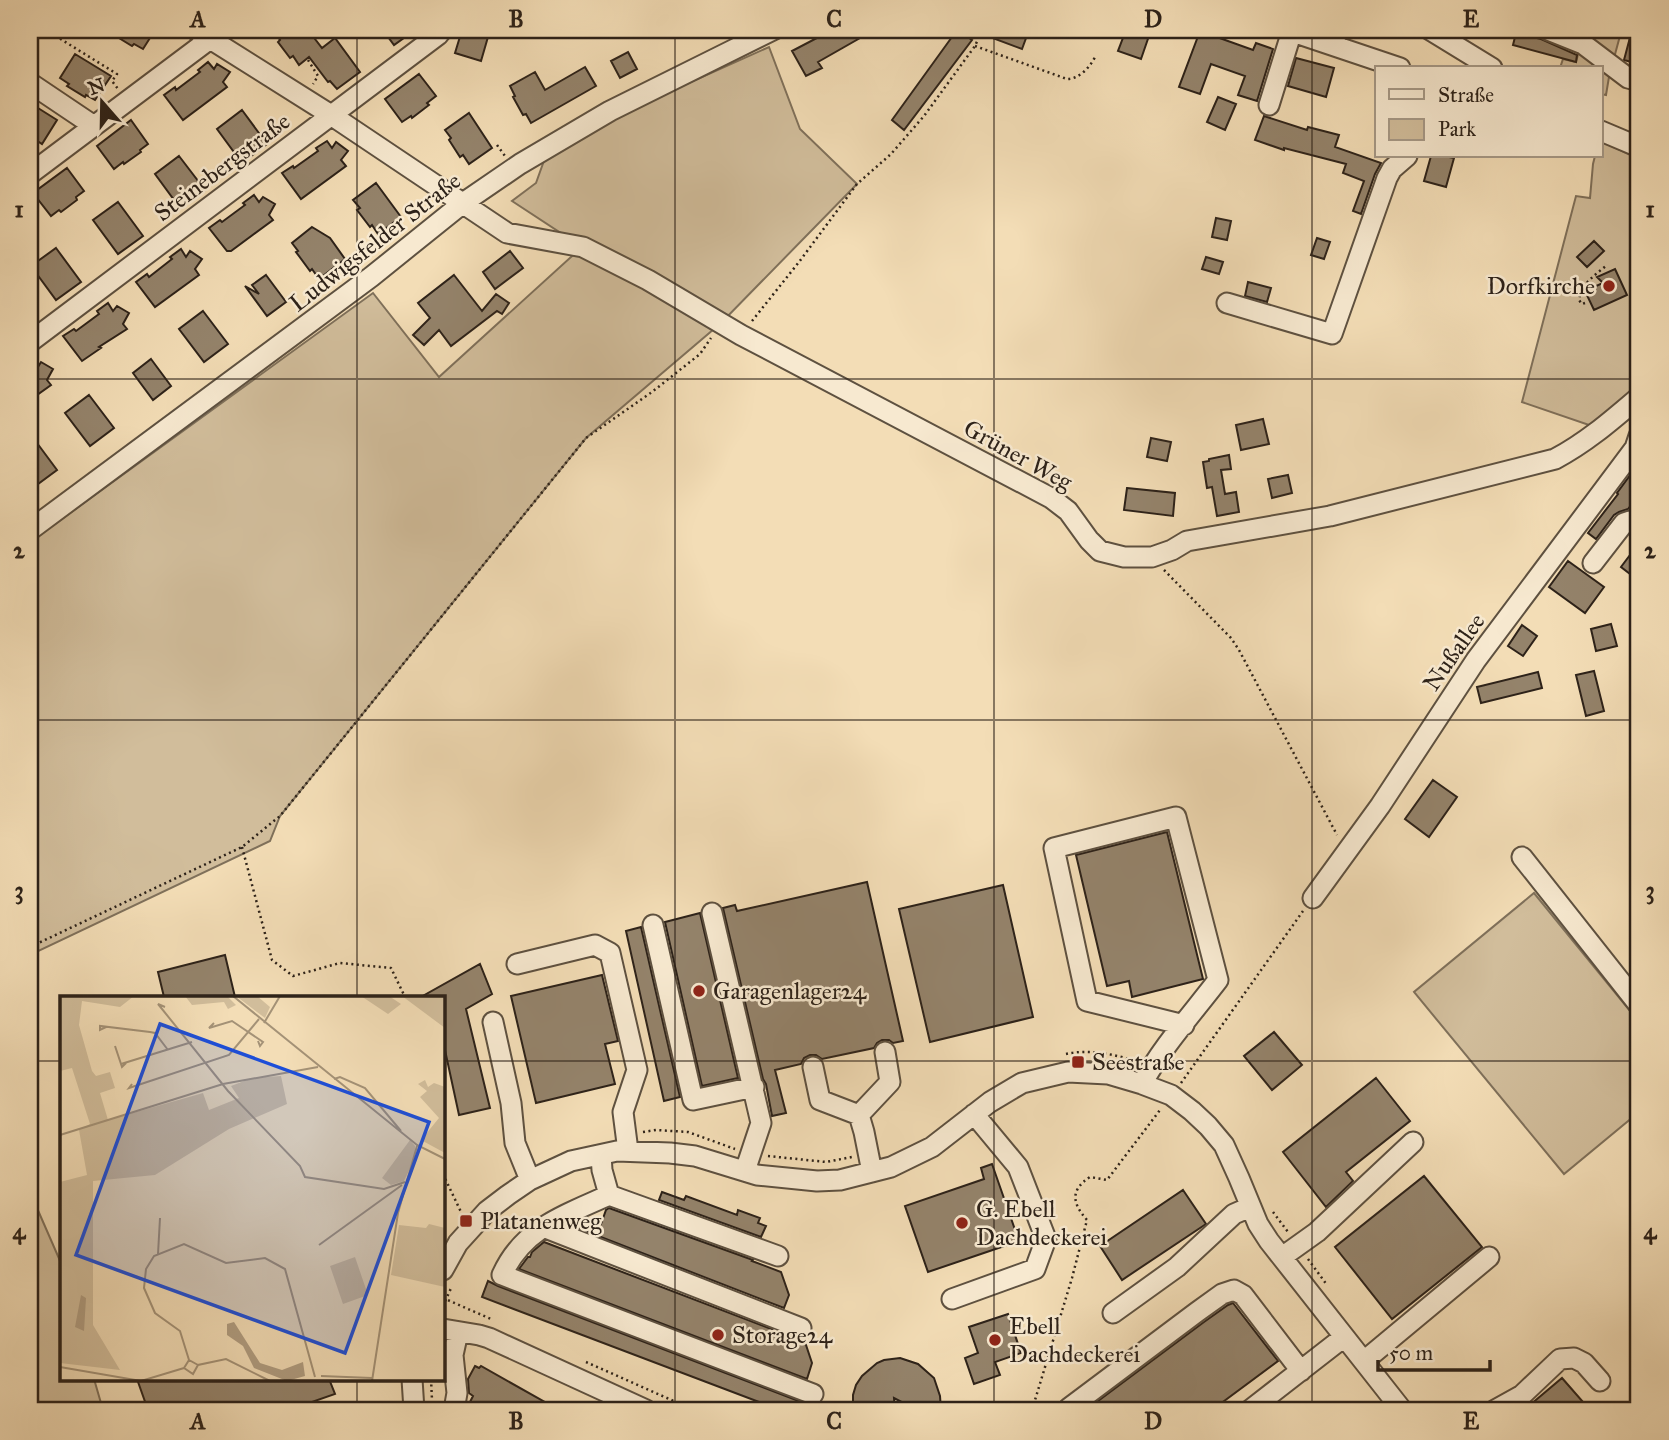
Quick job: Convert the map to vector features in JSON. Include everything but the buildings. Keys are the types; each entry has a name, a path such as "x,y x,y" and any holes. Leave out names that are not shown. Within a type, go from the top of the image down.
{"street":[{"name":"Steinebergstraße","path":"30,342 442,30"},
{"name":"Ludwigsfelder Straße","path":"30,530 371,277 463,203 520,164 610,111 773,30"},
{"path":"1324,43 1342,30"},
{"path":"1430,30 1489,66"},
{"path":"1548,30 1583,44 1628,78 1639,81"},
{"path":"1269,105 1290,31 1394,66"},
{"path":"30,174 126,102 203,34"},
{"name":"Grüner Weg","path":"203,34 331,115 507,233 583,247 648,279 741,335 1051,498 1068,512 1100,551 1124,557 1152,556 1172,550 1186,541 1330,516 1555,459 1598,432 1639,397"},
{"path":"30,83 94,126"},
{"path":"1602,131 1639,147"},
{"path":"1227,303 1332,334 1387,178 1392,169 1405,158"},
{"name":"Nußallee","path":"1313,898 1380,806 1476,660 1635,448 1639,436"},
{"path":"1593,563 1624,523 1630,521 1639,524"},
{"path":"1142,1084 1152,1066 1184,1025 1218,981 1176,817 1054,848 1087,1001 1184,1025"},
{"path":"1522,858 1639,1005"},
{"path":"712,913 761,1123 747,1163"},
{"path":"653,925 693,1100 754,1087"},
{"path":"517,964 595,945 610,953 637,1070 623,1112 627,1142"},
{"path":"493,1021 511,1103 515,1143 530,1180"},
{"path":"859,1115 890,1082 885,1052"},
{"path":"813,1067 820,1100 859,1115"},
{"path":"446,1272 458,1244 500,1200 530,1180 570,1161 601,1155 627,1142 670,1153 747,1163 769,1177 840,1180 870,1163 891,1167 932,1147 990,1102 1022,1083 1068,1072 1108,1074 1171,1095 1208,1126 1224,1145 1258,1224 1399,1409"},
{"path":"952,1299 1035,1269 1046,1239 1018,1167 974,1114"},
{"path":"859,1115 870,1163"},
{"path":"1282,1257 1317,1232 1413,1142"},
{"path":"601,1155 609,1195"},
{"path":"778,1256 609,1195 532,1233 509,1259 502,1275 813,1394"},
{"path":"1113,1314 1177,1267 1234,1214 1250,1207"},
{"path":"543,1227 801,1328"},
{"path":"1364,1361 1489,1257"},
{"path":"1068,1410 1222,1293 1234,1290 1243,1295 1301,1371"},
{"path":"454,1410 457,1393 450,1330 489,1339 646,1410"},
{"path":"1250,1410 1344,1337"},
{"path":"1495,1410 1522,1395 1560,1359 1574,1357 1584,1363 1600,1381"},
{"path":"412,1380 414,1410"}],"path":[{"path":"46,30 117,74 112,81 126,102"},
{"path":"68,31 73,30"},
{"path":"314,30 344,35"},
{"path":"741,335 857,184 891,154 924,116 975,46 982,30"},
{"path":"975,46 1067,79 1074,79 1096,55"},
{"path":"303,97 318,76 308,60"},
{"path":"497,145 505,156"},
{"path":"349,257 356,267"},
{"path":"1585,303 1582,304 1579,300 1581,290 1607,265"},
{"path":"30,947 242,847 280,816 586,438 652,392 700,354 721,323"},
{"path":"1145,556 1155,561 1231,638 1340,840 1345,854"},
{"path":"242,847 272,960 293,976 340,963 391,968 405,996"},
{"path":"1032,1410 1087,1220 1075,1203 1076,1190 1090,1177 1107,1180 1313,898"},
{"path":"1064,1055 1076,1052 1119,1056 1152,1066"},
{"path":"627,1142 656,1130 688,1132 747,1163 870,1163"},
{"path":"444,1176 462,1214 469,1207"},
{"path":"1273,1212 1330,1288"},
{"path":"444,1295 446,1272"},
{"path":"431,1380 432,1400"}],"green space":[{"path":"1556,30 1617,30 1621,32 1614,58"},
{"path":"769,47 800,129 857,184 721,323 586,438 280,816 270,841 30,955 30,542 373,293 439,377 582,247 512,201 536,183 545,158 613,117"},
{"path":"1580,47 1603,65 1609,77 1606,95 1602,94 1602,66 1561,66 1563,59 1576,62"},
{"path":"1602,141 1639,159 1639,392 1597,425 1589,425 1522,402 1576,196 1590,198 1594,158 1602,158"},
{"path":"1534,893 1639,1022 1639,1112 1564,1174 1414,992"},
{"path":"30,1192 60,1261 60,1380 94,1380 103,1410 30,1410"}],"place":[{"name":"Dorfkirche","path":"1609,286"},
{"name":"Garagenlager24","path":"699,991"},
{"name":"Seestraße","path":"1078,1062"},
{"name":"Platanenweg","path":"466,1221"},
{"name":"G. Ebell Dachdeckerei","path":"962,1223"},
{"name":"Storage24","path":"718,1335"},
{"name":"Ebell Dachdeckerei","path":"995,1340"}]}
